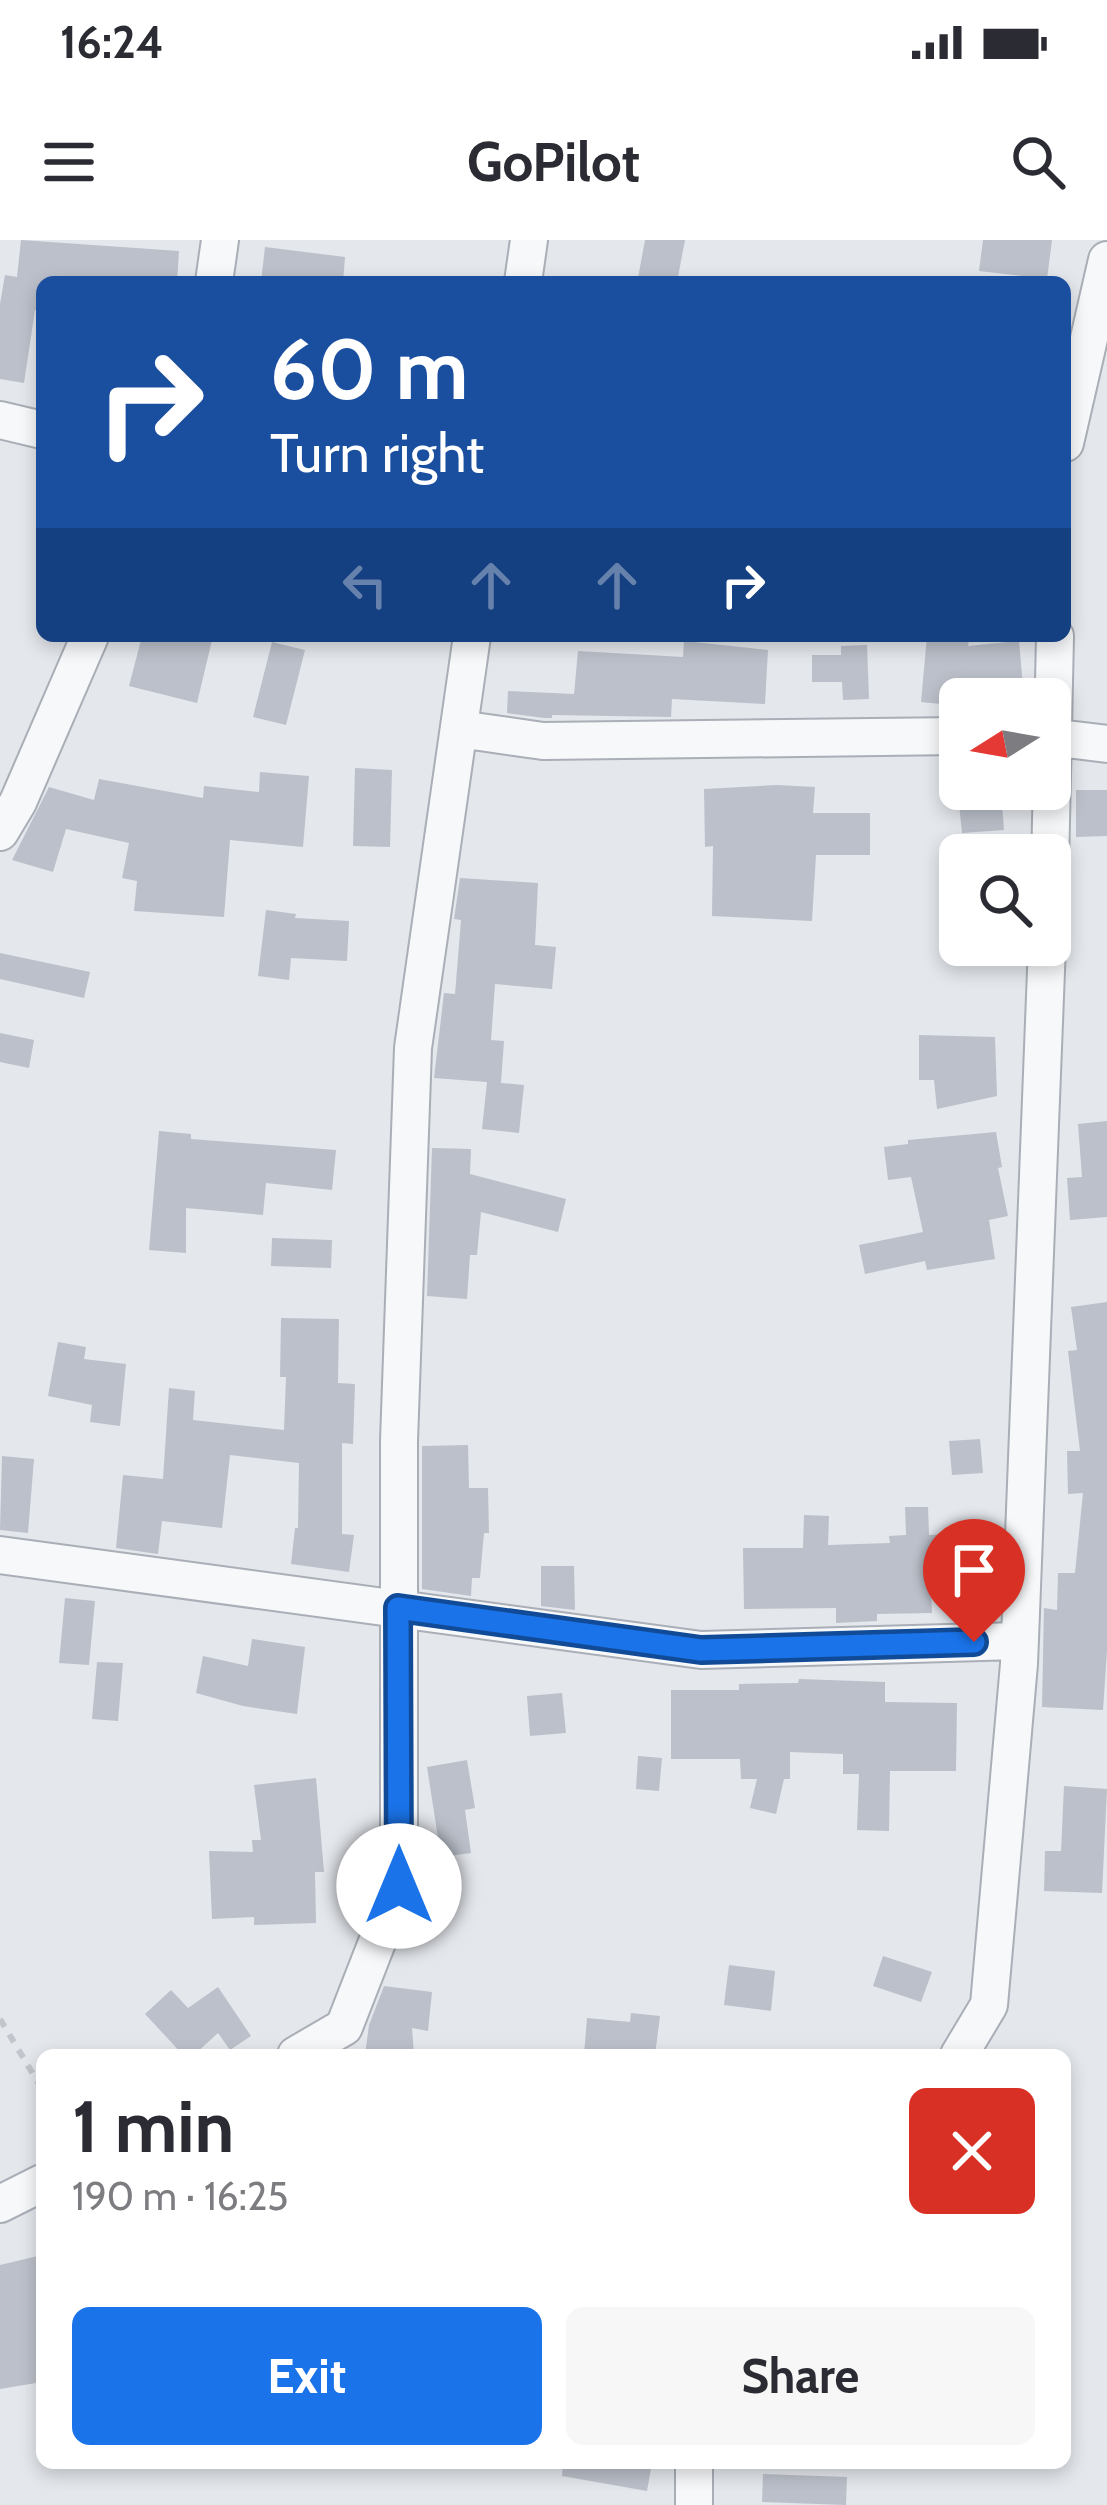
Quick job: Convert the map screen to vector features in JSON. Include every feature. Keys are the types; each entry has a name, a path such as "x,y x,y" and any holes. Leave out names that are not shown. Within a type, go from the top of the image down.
{"street":[{"path":"215,276 220,240"},
{"path":"524,276 529,240"},
{"path":"1071,416 1107,260"},
{"path":"0,420 36,429"},
{"path":"0,832 18,802 87,642"},
{"path":"306,2049 344,2027 399,1886 400,1418 413,1048 471,642"},
{"path":"1054,678 1055,642"},
{"path":"459,729 543,741 939,736"},
{"path":"1071,739 1107,744"},
{"path":"962,2049 989,2005 1020,1641 1046,966"},
{"path":"0,1556 701,1650 1020,1641"},
{"path":"0,2204 36,2186"},
{"path":"694,2469 694,2505"}],"path":[{"path":"0,2019 36,2079"}],"building":[{"path":"21,240 179,251 177,276 36,276 36,310 24,383 0,379 0,304 5,275 17,277"},
{"path":"645,240 685,240 678,276 638,276"},
{"path":"983,240 1052,240 1047,276 979,271"},
{"path":"265,247 345,257 343,276 262,276"},
{"path":"140,642 212,642 197,703 129,686"},
{"path":"272,642 305,650 286,725 253,717"},
{"path":"684,642 768,650 765,704 672,699 671,717 544,718 507,713 508,691 574,694 578,651 683,657"},
{"path":"926,642 969,642 968,646 1019,642 1022,678 939,678 939,704 921,702"},
{"path":"867,645 869,699 843,700 842,682 812,682 812,655 841,655 841,646"},
{"path":"355,768 392,770 390,847 353,846"},
{"path":"260,772 309,776 303,847 230,840 224,917 134,911 137,881 122,878 129,843 66,829 53,872 12,860 49,787 94,800 99,779 203,798 204,786 259,792"},
{"path":"815,787 813,813 870,813 870,855 816,855 812,921 712,916 713,846 705,847 704,789"},
{"path":"1076,790 1107,790 1107,836 1076,837"},
{"path":"960,810 1002,810 1004,830 962,833"},
{"path":"460,878 538,883 535,945 556,947 552,989 495,984 491,1040 504,1041 501,1083 524,1085 519,1133 482,1129 487,1082 434,1078 444,993 455,994 461,920 454,919"},
{"path":"266,910 296,914 295,918 349,921 347,961 291,958 289,980 258,976"},
{"path":"0,953 90,972 84,998 0,979"},
{"path":"0,1033 34,1040 29,1068 0,1062"},
{"path":"919,1035 995,1037 997,1096 937,1109 934,1080 919,1080"},
{"path":"1107,1121 1107,1217 1070,1220 1067,1178 1082,1177 1078,1124"},
{"path":"159,1131 191,1134 191,1139 336,1150 332,1190 266,1183 263,1215 186,1208 186,1253 149,1250"},
{"path":"996,1132 1008,1216 989,1220 995,1259 927,1270 925,1261 865,1274 859,1245 923,1232 911,1177 888,1180 884,1147 908,1144 908,1140"},
{"path":"432,1148 471,1149 470,1174 566,1199 558,1232 481,1212 477,1255 470,1255 467,1299 427,1296"},
{"path":"272,1238 332,1240 331,1268 271,1266"},
{"path":"1107,1302 1103,1710 1042,1707 1044,1608 1057,1610 1058,1573 1075,1573 1083,1493 1068,1494 1067,1451 1080,1451 1068,1351 1077,1350 1071,1307"},
{"path":"281,1318 339,1319 338,1383 355,1384 353,1444 342,1443 342,1534 354,1535 349,1572 291,1564 298,1528 299,1463 230,1455 222,1528 162,1521 158,1554 116,1548 123,1475 163,1479 169,1388 195,1391 193,1420 284,1430"},
{"path":"58,1342 86,1347 84,1359 126,1364 120,1426 90,1422 92,1405 48,1396"},
{"path":"980,1439 983,1473 952,1475 949,1441"},
{"path":"468,1445 469,1488 488,1488 489,1533 484,1533 480,1578 472,1578 471,1596 422,1589 422,1446"},
{"path":"2,1456 34,1459 28,1533 0,1530"},
{"path":"905,1507 928,1507 929,1535 992,1533 993,1588 931,1591 932,1613 877,1614 877,1621 836,1623 836,1608 744,1609 743,1548 803,1548 804,1515 829,1516 828,1545 890,1543 889,1536 906,1535"},
{"path":"541,1566 574,1566 575,1610 541,1606"},
{"path":"65,1598 95,1601 89,1665 59,1663"},
{"path":"252,1639 305,1647 297,1714 196,1693 203,1656 248,1666"},
{"path":"97,1662 123,1663 118,1721 92,1719"},
{"path":"799,1679 885,1682 885,1702 957,1703 956,1771 890,1771 889,1831 857,1830 859,1774 843,1774 843,1754 790,1752 790,1779 784,1779 776,1814 750,1808 757,1779 741,1779 740,1759 671,1759 671,1690 739,1690 739,1684 798,1683"},
{"path":"562,1693 566,1733 530,1736 527,1696"},
{"path":"638,1756 662,1758 659,1791 636,1789"},
{"path":"467,1760 475,1808 465,1810 471,1853 441,1857 427,1767"},
{"path":"316,1778 324,1872 315,1872 316,1923 254,1925 254,1917 212,1919 209,1851 253,1852 252,1840 261,1840 254,1785"},
{"path":"1064,1786 1107,1789 1102,1893 1044,1891 1045,1851 1061,1851"},
{"path":"883,1956 932,1972 921,2002 873,1986"},
{"path":"729,1965 775,1971 771,2011 724,2005"},
{"path":"384,1986 432,1992 428,2031 412,2028 414,2049 366,2049"},
{"path":"218,1987 251,2036 232,2049 218,2033 201,2049 177,2049 145,2014 171,1990 188,2008"},
{"path":"631,2013 660,2016 656,2049 584,2049 587,2018 630,2022"},
{"path":"36,2256 36,2383 0,2389 0,2265"},
{"path":"563,2469 651,2469 647,2491 562,2476"},
{"path":"763,2474 847,2477 846,2505 762,2502"}],"route":[{"path":"399,1886 398,1608 701,1650 974,1642"}]}
